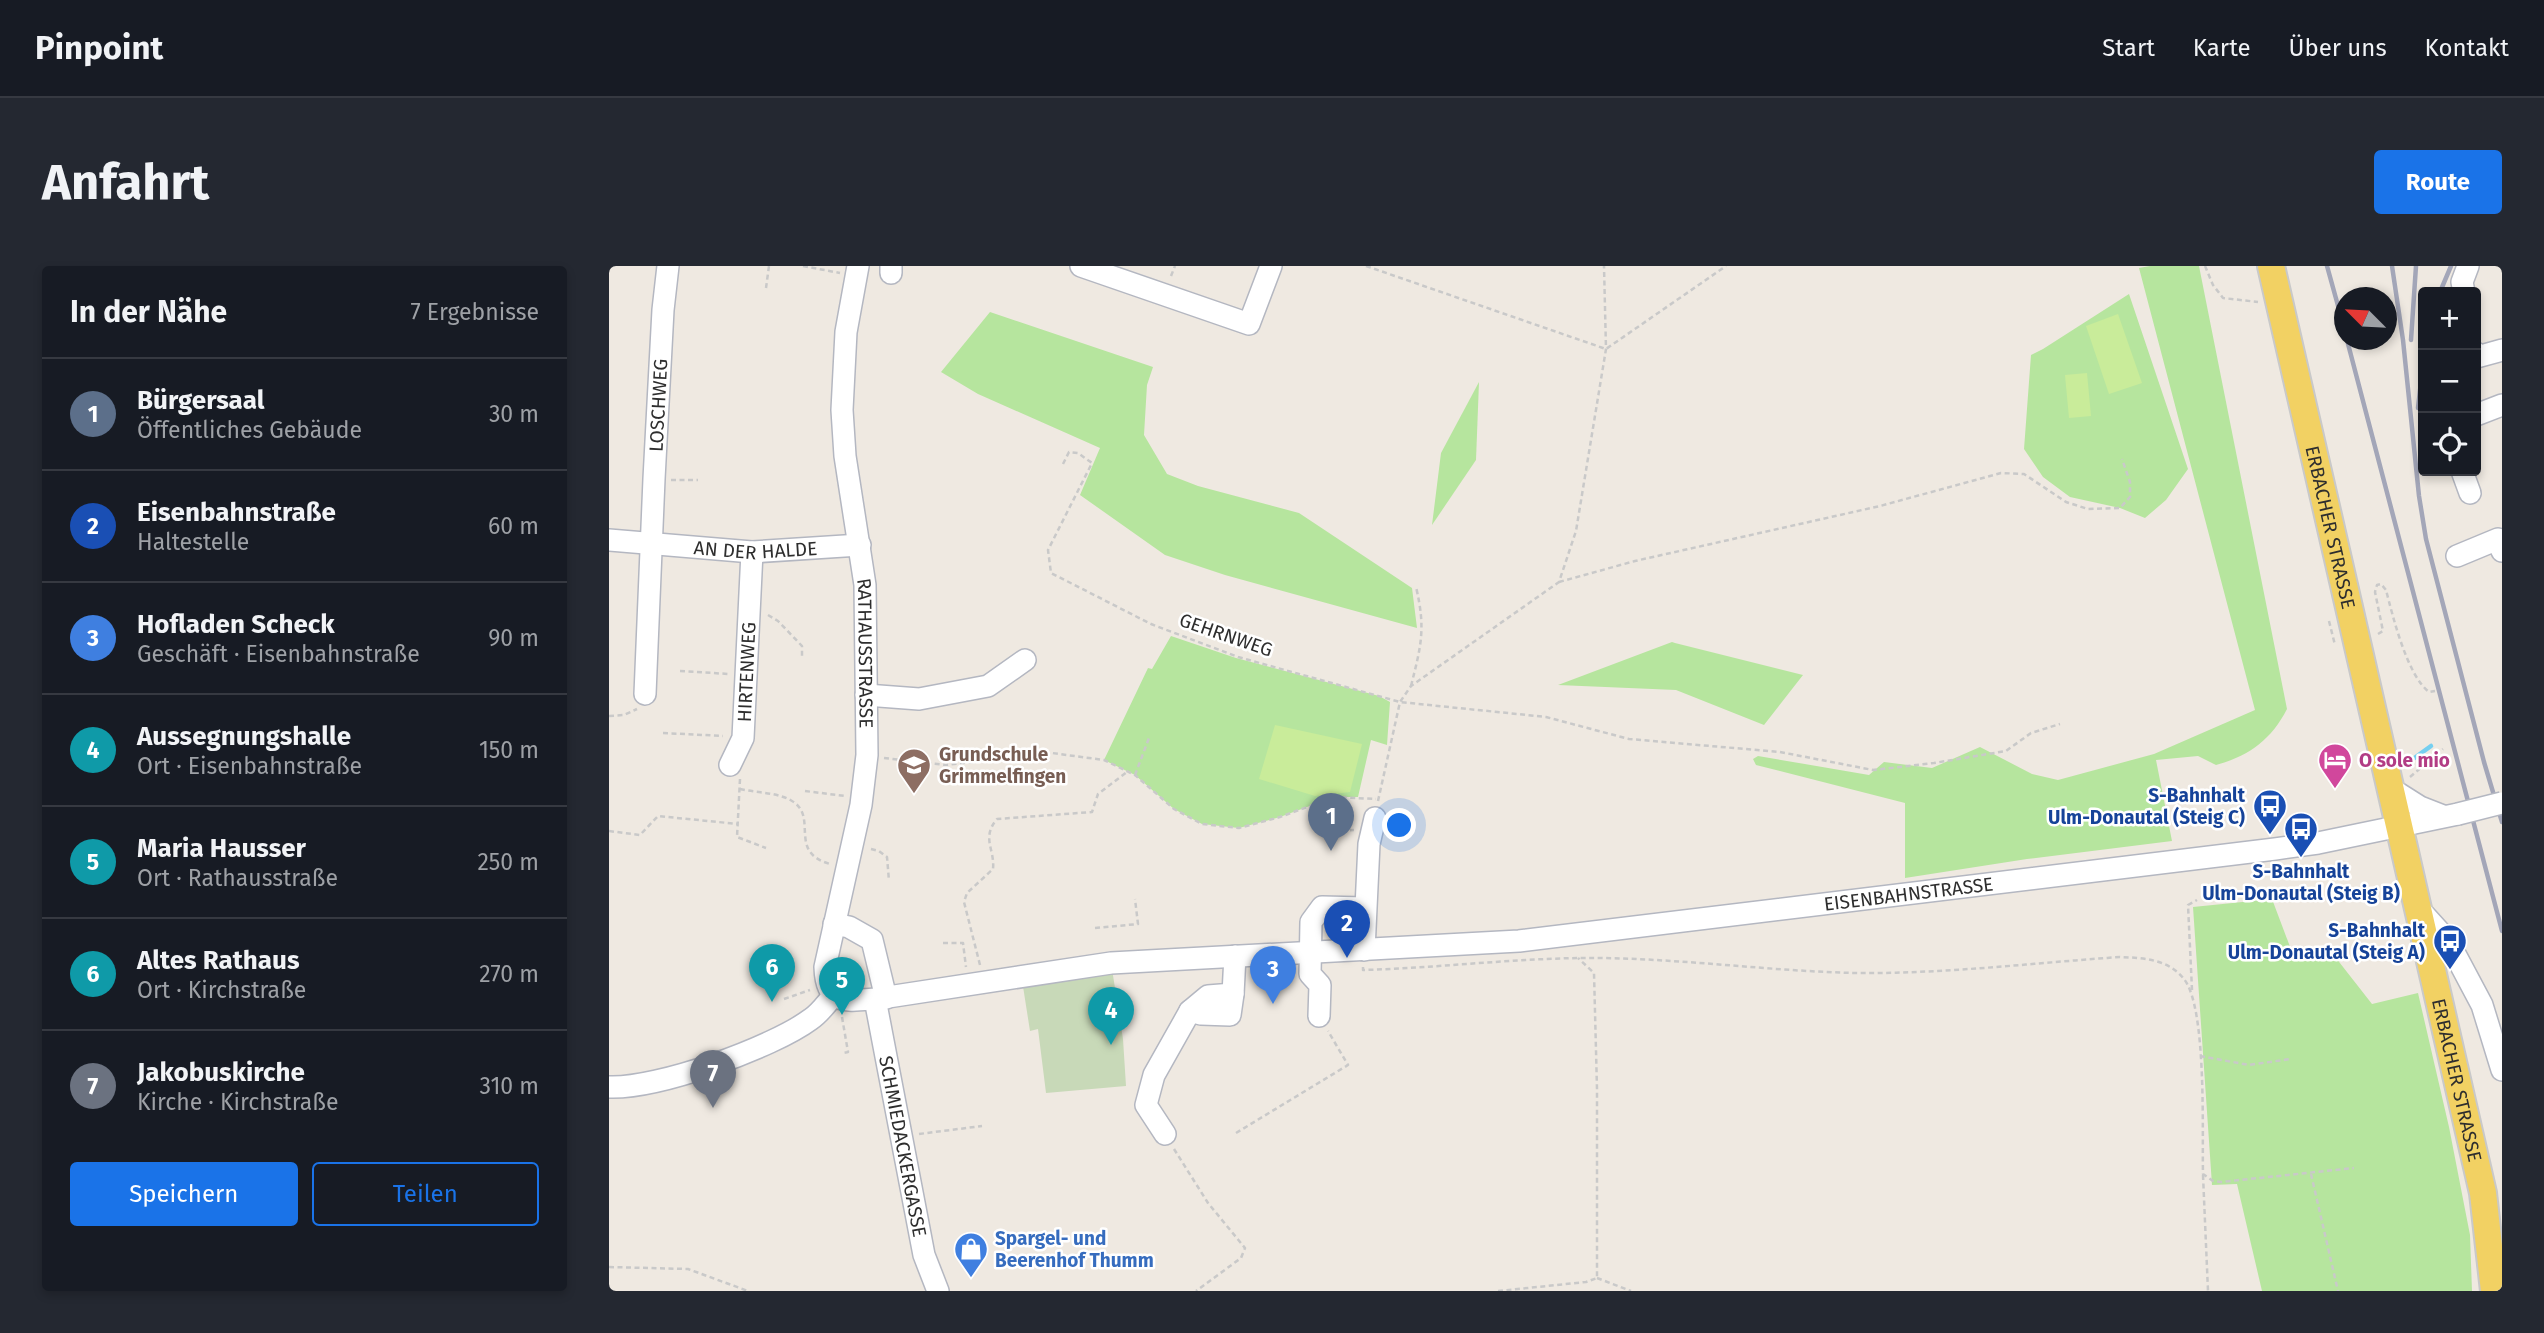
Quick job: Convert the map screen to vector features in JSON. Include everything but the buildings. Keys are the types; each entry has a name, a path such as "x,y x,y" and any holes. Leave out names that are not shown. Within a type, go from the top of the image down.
{"main road":[{"name":"ERBACHER STRASSE","path":"2271,266 2400,782 2398,827 2483,1193 2494,1291"}],"street":[{"name":"LOSCHWEG","path":"650,544 663,310 668,266"},
{"path":"1081,266 1120,272 1248,324 1271,266"},
{"path":"2463,287 2467,266"},
{"name":"RATHAUSSTRASSE","path":"837,998 826,984 825,967 862,798 867,755 865,585 845,456 842,410 846,332 857,271"},
{"path":"2481,356 2502,350"},
{"path":"2481,413 2502,405"},
{"path":"2464,476 2470,493"},
{"path":"2457,556 2497,539 2502,551"},
{"name":"AN DER HALDE","path":"609,540 752,552 860,545"},
{"path":"645,694 650,544"},
{"name":"HIRTENWEG","path":"730,765 743,738 752,552"},
{"path":"866,695 919,699 988,686 1025,660"},
{"path":"2400,782 2420,807 2452,815"},
{"name":"EISENBAHNSTRASSE","path":"881,998 1111,963 1533,939 2275,849 2398,827 2502,803"},
{"path":"1364,950 1369,844 1375,815"},
{"path":"1319,1016 1319,985 1310,974 1311,922 1322,907 1365,908"},
{"path":"2419,909 2448,940 2482,1005 2502,1070"},
{"name":"SCHMIEDACKERGASSE","path":"834,924 849,927 872,940 902,1136 924,1255 938,1291"},
{"path":"1165,1134 1146,1105 1154,1075 1190,1011 1207,996 1233,994 1235,956"},
{"path":"609,1087 624,1088 653,1083 725,1060 802,1025 837,998 881,998"}],"path":[{"path":"766,288 769,266"},
{"path":"803,266 857,271"},
{"path":"1366,266 1606,349"},
{"path":"1559,582 1576,531 1606,349 1604,266"},
{"path":"1606,349 1726,266"},
{"path":"2205,266 2213,285 2223,298 2240,301"},
{"name":"GEHRNWEG","path":"1063,464 1069,452 1078,453 1091,463 1048,550 1051,573 1151,624 1223,652 1400,702 1546,717 1629,739 1780,752 1873,770 2006,751 2031,733 2060,724"},
{"path":"1375,815 1400,702 1411,686 1559,582 1635,561 1880,506 2001,473 2024,474 2066,502 2088,509 2120,508 2130,497 2130,482 2122,459"},
{"path":"654,479 698,480"},
{"path":"2375,636 2383,631 2375,592 2377,585 2381,584 2386,590 2399,639 2421,686 2429,692 2435,691"},
{"path":"1411,686 1422,642 1421,608 1416,587"},
{"path":"749,608 758,609 791,633 802,646 802,659"},
{"path":"680,671 746,674"},
{"path":"609,716 624,715 636,709 645,694"},
{"path":"663,733 743,738"},
{"path":"1135,775 1149,738"},
{"path":"2400,782 2443,749"},
{"path":"867,755 946,765 1052,753 1104,760 1135,775 1174,809 1202,824 1239,828 1280,817 1334,797 1375,815"},
{"path":"730,765 740,779 737,837 766,848"},
{"path":"976,983 964,902 967,893 993,869 994,857 988,843 990,827 997,819 1093,812 1098,794 1128,772"},
{"path":"740,789 780,795 794,802 801,809 805,844 810,854 825,863 847,869"},
{"path":"805,792 862,798"},
{"path":"1316,832 1375,815"},
{"path":"609,831 640,835 659,816 738,824"},
{"path":"852,845 879,851 887,857 889,881"},
{"path":"1095,928 1138,924 1135,898"},
{"path":"2197,900 2188,905 2192,994 2200,1056 2208,1291"},
{"path":"943,943 963,943 976,983"},
{"path":"1364,950 1363,970 1578,958 1654,959 1854,973 2142,958 2163,963 2175,970 2185,980 2192,994"},
{"path":"1578,958 1594,973 1597,1278"},
{"path":"784,999 806,991"},
{"path":"837,998 848,1052 843,1053"},
{"path":"1236,1133 1348,1065 1319,1016"},
{"path":"2200,1056 2249,1065 2290,1059"},
{"path":"902,1136 982,1126"},
{"path":"1165,1134 1207,1203 1245,1248 1241,1258 1196,1291"},
{"path":"2203,1174 2213,1181 2221,1182 2354,1168"},
{"path":"2311,1174 2338,1291"},
{"path":"609,1267 688,1269 748,1291"},
{"path":"1498,1291 1586,1282 1597,1278 1632,1291"}],"green space":[{"path":"2199,266 2287,709 2266,738 2239,757 2216,765 2198,756 2156,760 2172,841 1905,878 1905,803 1756,765 1753,759 1758,756 1869,775 1884,762 1932,768 1980,747 2032,774 2058,780 2154,754 2255,710 2139,268"},
{"path":"2129,294 2188,469 2166,500 2145,518 2120,508 2070,497 2043,477 2024,449 2031,355"},
{"path":"990,312 1153,367 1147,385 1144,435 1167,474 1198,486 1299,513 1412,588 1417,628 1225,575 1165,555 1080,495 1100,448 978,394 941,372"},
{"path":"2118,314 2142,383 2109,394 2086,326"},
{"path":"2087,373 2091,416 2069,418 2065,375"},
{"path":"1479,382 1476,460 1432,525 1441,453"},
{"path":"1171,636 1236,658 1379,696 1390,702 1387,745 1371,740 1358,797 1334,797 1280,817 1239,828 1202,824 1174,809 1135,775 1104,760 1148,668 1152,669"},
{"path":"1672,642 1803,675 1764,725 1676,690 1558,685"},
{"path":"1275,725 1362,744 1350,792 1315,796 1259,779"},
{"path":"2272,899 2292,952 2336,958 2372,1004 2418,993 2449,1127 2470,1235 2472,1291 2262,1291 2237,1184 2212,1185 2193,907"},
{"path":"1112,969 1123,1039 1126,1086 1046,1093 1038,1029 1030,1031 1022,980"}],"waterway":[{"path":"2413,759 2431,746"}],"railway":[{"path":"2327,266 2334,291"},
{"path":"2392,266 2426,539 2502,822"},
{"path":"2411,340 2416,266"},
{"path":"2442,287 2451,266"},
{"path":"2350,350 2502,931"}],"place":[{"name":"O sole mio","path":"2335,790"},
{"name":"Grundschule Grimmelfingen","path":"914,795"},
{"name":"S-Bahnhalt Ulm-Donautal (Steig C)","path":"2270,836"},
{"name":"Bürgersaal","path":"1331,851"},
{"name":"S-Bahnhalt Ulm-Donautal (Steig B)","path":"2301,859"},
{"name":"Eisenbahnstraße","path":"1347,958"},
{"name":"S-Bahnhalt Ulm-Donautal (Steig A)","path":"2450,971"},
{"name":"Altes Rathaus","path":"772,1002"},
{"name":"Hofladen Scheck","path":"1273,1004"},
{"name":"Maria Hausser","path":"842,1015"},
{"name":"Aussegnungshalle","path":"1111,1045"},
{"name":"Jakobuskirche","path":"713,1108"},
{"name":"Spargel- und Beerenhof Thumm","path":"971,1279"}]}
